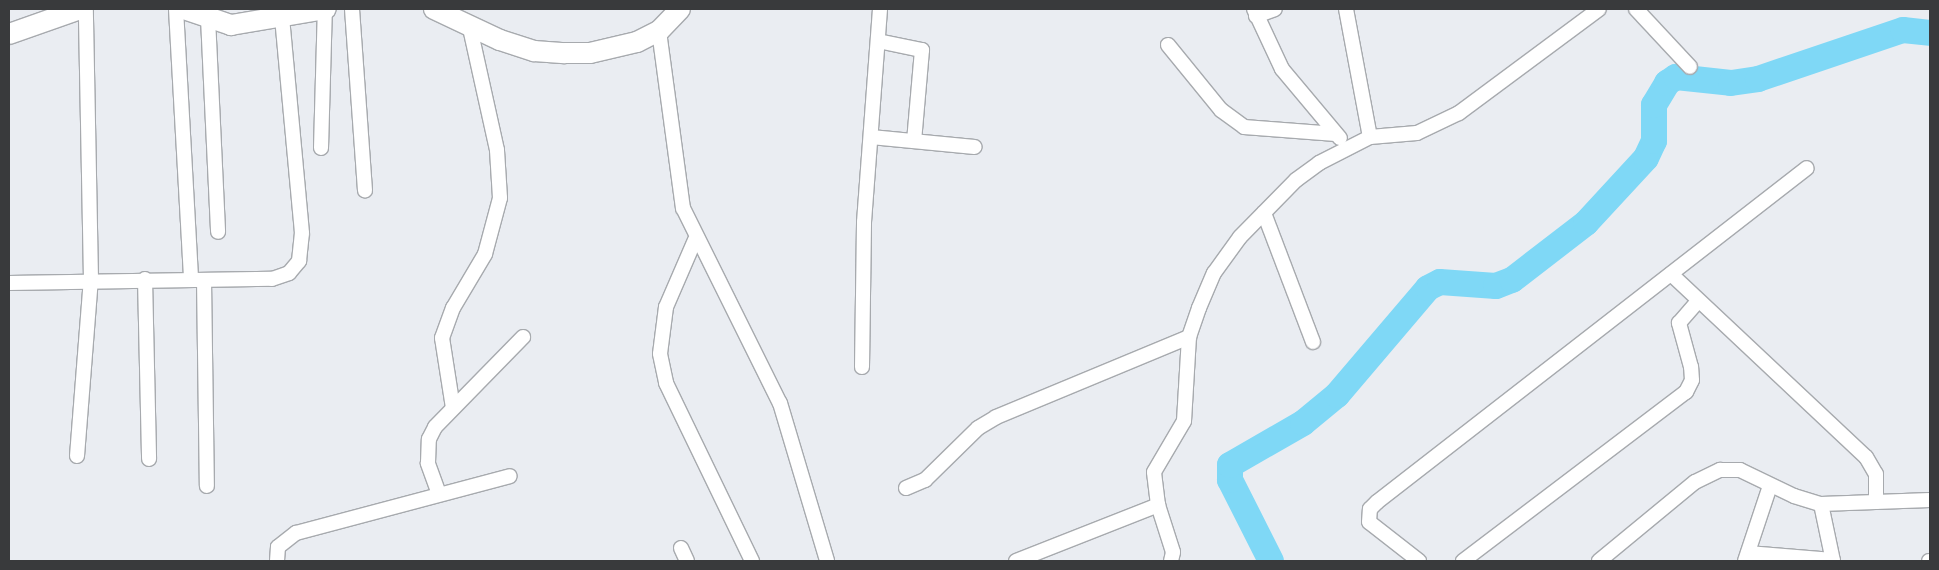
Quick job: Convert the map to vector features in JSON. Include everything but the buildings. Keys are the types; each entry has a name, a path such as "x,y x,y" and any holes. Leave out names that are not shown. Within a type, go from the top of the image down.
{"street":[{"path":"9,34 80,9"},
{"path":"77,456 91,279 86,9"},
{"path":"176,9 198,280 207,486"},
{"path":"184,9 231,25 282,18 326,9 321,148"},
{"path":"352,9 365,191"},
{"path":"434,9 534,51 565,53 612,48 659,31 680,9"},
{"path":"862,367 871,137 880,9"},
{"path":"1275,9 1255,12 1282,69 1347,148"},
{"path":"1346,9 1370,137"},
{"path":"1171,561 1173,552 1158,504 1154,472 1176,436 1186,410 1189,337 1214,273 1264,213 1296,180 1347,148 1370,137 1417,133 1459,113 1599,9"},
{"path":"1636,9 1690,67"},
{"path":"208,18 218,232"},
{"path":"9,283 91,279 272,279 289,273 299,261 302,233 282,18"},
{"path":"453,408 442,338 453,308 485,254 500,198 497,150 469,24"},
{"path":"659,31 674,170 695,240 780,403 827,561"},
{"path":"878,41 922,50 914,141"},
{"path":"1168,45 1221,110 1244,126 1336,134"},
{"path":"871,137 975,147"},
{"path":"1419,561 1370,522 1370,509 1807,168"},
{"path":"1264,213 1313,342"},
{"path":"695,240 666,307 660,354 666,383 752,561"},
{"path":"1671,274 1866,457 1876,474 1876,502"},
{"path":"146,279 149,459"},
{"path":"1463,561 1686,392 1692,380 1691,367 1679,322 1698,301"},
{"path":"439,494 428,462 429,439 453,408 523,337"},
{"path":"906,488 925,480 978,428 996,417 1189,337"},
{"path":"1599,561 1695,482 1720,470 1740,470 1770,486 1821,504 1930,500"},
{"path":"277,561 278,547 296,533 510,476"},
{"path":"1770,486 1746,557 1833,561 1821,504"},
{"path":"1016,561 1158,504"},
{"path":"681,548 687,561"}],"waterway":[{"path":"1271,561 1230,480 1230,465 1303,423 1337,395 1428,288 1440,282 1496,286 1512,280 1586,223 1646,158 1654,141 1654,105 1667,83 1676,77 1731,83 1758,79 1903,30 1930,33"}]}
